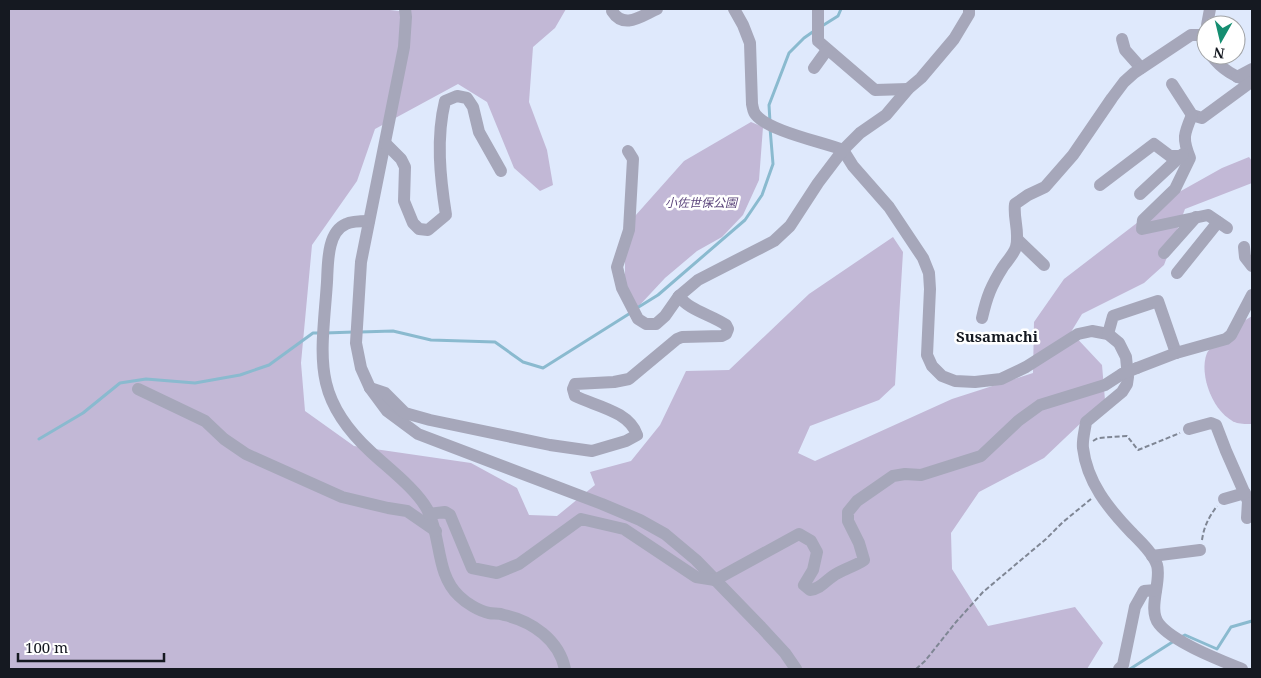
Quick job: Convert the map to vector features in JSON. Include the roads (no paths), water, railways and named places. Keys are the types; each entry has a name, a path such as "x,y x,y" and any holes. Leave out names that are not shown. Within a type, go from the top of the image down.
{"street":[{"path":"405,9 404,48 361,262 356,332 361,368 370,388 387,410 418,434 602,504 640,520 665,534 696,560 779,646 796,669"},
{"path":"612,11 621,20 629,22 640,12 657,9"},
{"path":"734,9 743,25 750,44 754,114 788,133 843,150 853,166 889,207 923,258 929,273 930,289 927,355 932,366 942,376 955,381 976,382 1001,379 1026,367 1078,334 1092,331 1108,334 1119,343 1126,357 1127,384 1122,392 1086,422 1082,446 1089,475 1114,514 1152,556 1158,566 1154,611 1157,622 1167,634 1242,669"},
{"path":"818,9 818,41 826,50 874,90 908,89"},
{"path":"628,151 633,159 629,230 617,267 622,288 634,311 646,324 656,324 665,316 679,296 698,280 774,241 790,226 818,183 843,150 860,133 886,115 954,39 969,14 969,9"},
{"path":"982,318 988,293 1016,249 1018,234 1014,212 1015,204 1045,187 1073,155 1090,127 1124,82 1141,68 1179,45 1191,35 1196,34"},
{"path":"1122,39 1125,50 1141,68"},
{"path":"814,68 826,50"},
{"path":"1220,65 1237,77 1252,82"},
{"path":"1237,77 1252,69"},
{"path":"1172,84 1192,115 1202,118 1252,82"},
{"path":"386,144 401,159 405,167 404,201 412,223 419,229 428,230 446,215 440,175 442,114 445,100 457,96 467,98 473,107 479,132 500,171"},
{"path":"1140,194 1184,154 1185,132 1192,115"},
{"path":"1100,185 1154,144 1170,156 1184,154 1190,158 1175,189 1143,220 1142,229 1208,215 1223,225 1177,273"},
{"path":"1164,253 1196,217"},
{"path":"368,221 348,223 337,229 331,244 322,362 330,396 339,416 357,439 427,508 436,532 443,569 449,585 460,598 488,613 503,614 529,623 556,646 565,669"},
{"path":"1017,240 1044,265"},
{"path":"1244,247 1245,257 1252,266"},
{"path":"429,514 445,512 450,515 472,568 497,573 518,564 581,520 624,529 696,577 715,580 799,534 811,541 817,552 813,570 804,585 810,590 818,589 837,573 855,567 864,560 859,543 848,521 848,512 857,501 893,476 905,474 922,475 981,456 1040,404 1105,385 1122,374 1176,353 1226,339 1231,335 1252,295"},
{"path":"370,388 385,394 405,413 430,420 550,445 592,451 611,446 637,435 634,428 628,421 605,408 575,396 572,389 575,384 614,382 629,378 682,336 722,336 726,334 728,329 726,324 695,308 679,296"},
{"path":"1108,334 1113,316 1158,301 1176,353"},
{"path":"138,388 205,421 224,439 246,454 342,497 407,511 436,532"},
{"path":"1189,429 1211,423 1216,425 1248,501 1246,518 1252,514"},
{"path":"1224,498 1245,493"},
{"path":"1152,556 1200,550"},
{"path":"1119,669 1123,665 1135,607 1144,591 1156,590"}],"waterway":[{"path":"822,26 838,16 841,9"},
{"path":"770,122 769,105 789,53 814,31"},
{"path":"637,308 658,295 745,220 762,195 773,164 770,128"},
{"path":"360,332 393,331 431,340 495,342 523,362 543,368 632,312"},
{"path":"325,333 354,332"},
{"path":"39,439 83,413 120,383 146,379 195,383 240,375 269,365 313,333 319,333"},
{"path":"1181,637 1185,635 1217,649 1231,627 1252,621"},
{"path":"1130,669 1174,641"}],"district":[{"name":"Susamachi","path":"997,336"}],"park label":[{"name":"小佐世保公園","path":"701,202"}]}
